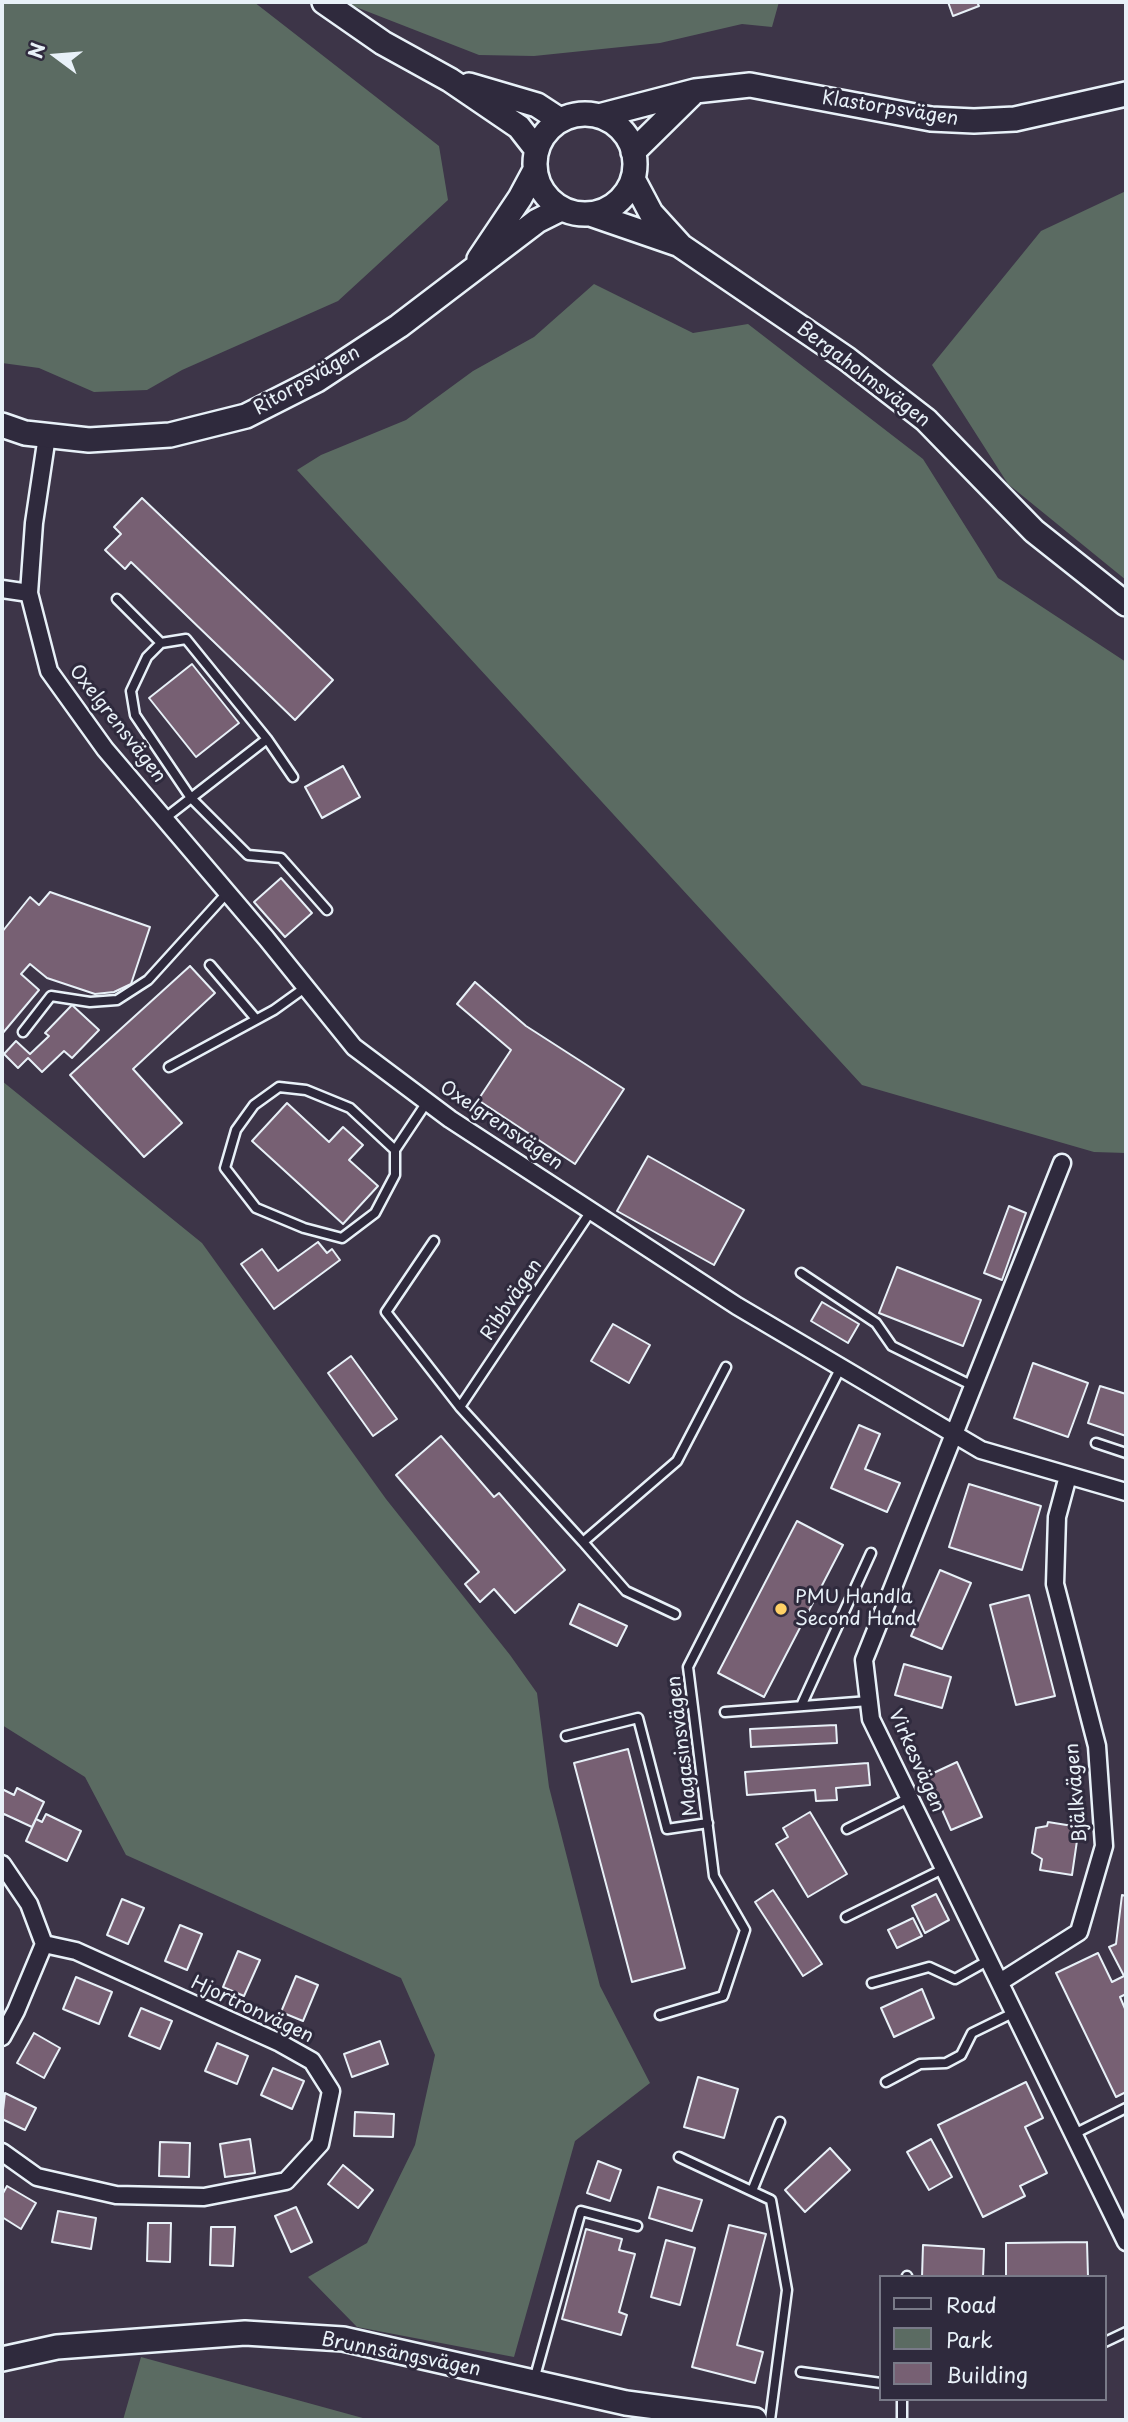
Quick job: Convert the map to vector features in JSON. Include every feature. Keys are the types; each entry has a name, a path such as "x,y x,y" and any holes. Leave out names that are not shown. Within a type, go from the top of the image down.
{"street":[{"path":"324,2 383,43 450,80 519,127 536,160 541,188 561,209"},
{"path":"450,80 537,105 561,120"},
{"name":"Klastorpsvägen","path":"599,116 695,91 750,85 932,120 1015,119 1126,94"},
{"path":"536,160 546,133 561,120 579,115 599,116 623,132 633,152 695,91"},
{"name":"Bergaholmsvägen","path":"633,152 633,179 651,213 681,246 847,359 926,420 1034,531 1126,604"},
{"name":"Ritorpsvägen","path":"468,276 520,198 536,160"},
{"path":"590,214 617,203 633,179"},
{"name":"Ritorpsvägen","path":"2,425 25,433 89,440 170,435 246,416 317,380 468,276 537,221 561,209"},
{"name":"Bergaholmsvägen","path":"561,209 590,214 681,246"},
{"name":"Oxelgrensvägen","path":"47,436 34,523 29,593 49,671 105,749 354,1047 427,1102 737,1306 981,1450 1126,1492"},
{"path":"2,589 29,593"},
{"name":"Virkesvägen","path":"1062,1163 863,1660 871,1719 1126,2239"},
{"name":"Bjälkvägen","path":"1000,1982 1079,1932 1104,1846 1097,1745 1055,1584 1058,1517 1068,1476"},
{"path":"2,1864 29,1904 44,1944 2,2037"},
{"name":"Hjortronvägen","path":"2,2152 37,2177 116,2195 204,2197 286,2181 320,2144 331,2091 312,2061 280,2043 76,1951 44,1944"},
{"name":"Brunnsängsvägen","path":"2,2359 57,2347 245,2333 343,2339 534,2382 624,2412 755,2420"}],"lane":[{"path":"117,599 160,643"},
{"path":"293,777 267,739 187,639 160,643 147,657 131,691 135,716 191,797 248,855 281,858 327,910"},
{"path":"164,819 267,739"},
{"path":"23,1032 51,996 90,1002 117,1000 148,981 228,893"},
{"path":"210,965 256,1019"},
{"path":"169,1067 256,1019 306,987"},
{"path":"395,1150 350,1108 306,1090 279,1087 254,1105 236,1130 225,1168 256,1208 304,1228 342,1238 375,1213 395,1175 395,1150 427,1102"},
{"name":"Ribbvägen","path":"460,1407 591,1211"},
{"path":"434,1241 386,1312 460,1407 626,1591 675,1614"},
{"path":"801,1273 876,1322 892,1346 973,1386"},
{"path":"583,1542 677,1461 726,1367"},
{"name":"Magasinsvägen","path":"660,2015 723,1996 745,1930 714,1876 688,1667 841,1367"},
{"path":"1096,1443 1126,1454"},
{"path":"801,1706 871,1553"},
{"path":"724,1712 869,1701"},
{"path":"566,1737 638,1718 667,1829 708,1823"},
{"path":"846,1829 909,1798"},
{"path":"846,1917 943,1869"},
{"path":"872,1983 929,1967 955,1979 989,1960"},
{"path":"886,2082 920,2064 946,2063 961,2055 972,2033 1015,2012"},
{"path":"1074,2134 1126,2108"},
{"path":"752,2191 780,2122"},
{"path":"679,2157 771,2200 787,2290 769,2420"},
{"path":"534,2382 581,2211 637,2226"},
{"path":"1107,2341 1126,2332"},
{"path":"801,2372 880,2383"},
{"path":"902,2401 902,2420"}],"green space":[{"path":"2,2 254,2 439,146 448,200 338,301 182,370 147,390 94,392 39,368 2,363"},
{"path":"343,2 779,2 772,27 742,24 660,43 534,56 479,55"},
{"path":"1126,191 1126,580 1008,484 932,365 1041,231"},
{"path":"594,284 693,333 748,324 923,459 998,578 1126,662 1126,1153 1094,1152 862,1085 297,470 321,455 406,420 473,371 534,337"},
{"path":"2,1081 202,1243 386,1499 537,1693 549,1787 600,1986 650,2083 575,2141 514,2357 357,2327 308,2277 367,2243 415,2145 435,2055 401,1978 126,1855 85,1777 2,1725"},
{"path":"141,2357 370,2420 123,2420"}],"building":[{"path":"948,2 977,2 979,6 953,16"},
{"path":"142,498 333,680 295,720 131,562 125,569 105,550 121,534 114,527"},
{"path":"192,664 239,723 196,757 149,698"},
{"path":"343,766 360,797 322,818 305,787"},
{"path":"281,878 312,913 285,937 254,902"},
{"path":"50,892 150,927 131,984 114,992 95,994 47,978 30,964 21,974 39,990 2,1034 2,932 30,897 39,905"},
{"path":"190,966 215,993 133,1069 182,1123 144,1157 70,1075"},
{"path":"475,982 526,1026 624,1089 575,1164 478,1100 511,1050 457,1004"},
{"path":"72,1005 99,1030 72,1058 64,1051 42,1072 28,1058 18,1068 4,1054 16,1041 30,1054 49,1036 45,1033"},
{"path":"287,1103 329,1142 343,1127 363,1145 349,1160 378,1186 343,1224 252,1141"},
{"path":"648,1156 744,1210 714,1265 617,1211"},
{"path":"1009,1206 1026,1213 1002,1280 984,1273"},
{"path":"318,1242 327,1253 332,1249 340,1260 274,1309 241,1264 262,1249 278,1271"},
{"path":"897,1267 981,1300 963,1346 879,1313"},
{"path":"822,1302 859,1324 848,1343 811,1321"},
{"path":"613,1324 650,1345 629,1383 591,1361"},
{"path":"351,1356 397,1419 373,1436 328,1373"},
{"path":"1033,1363 1088,1383 1068,1437 1014,1418"},
{"path":"1100,1386 1126,1394 1126,1436 1088,1423"},
{"path":"859,1425 880,1434 865,1469 900,1483 887,1512 831,1488"},
{"path":"441,1436 494,1497 499,1493 565,1570 515,1613 494,1589 480,1602 465,1584 479,1572 396,1475"},
{"path":"969,1484 1041,1506 1022,1570 949,1547"},
{"name":"PMU Handla Second Hand","path":"797,1521 843,1545 764,1697 718,1673"},
{"path":"940,1570 971,1583 942,1649 911,1636"},
{"path":"1029,1595 1055,1696 1016,1705 990,1605"},
{"path":"579,1604 627,1626 617,1646 570,1624"},
{"path":"904,1664 951,1677 942,1708 895,1695"},
{"path":"836,1725 837,1743 751,1747 750,1729"},
{"path":"628,1749 685,1968 632,1982 574,1763"},
{"path":"957,1762 982,1817 951,1830 927,1776"},
{"path":"868,1763 870,1785 836,1788 837,1800 816,1801 815,1790 747,1795 745,1772"},
{"path":"17,1788 44,1802 32,1827 4,1814 2,1818 2,1789 14,1795"},
{"path":"810,1812 847,1874 808,1897 776,1844 788,1837 783,1828"},
{"path":"46,1814 81,1831 67,1861 26,1841 36,1819 42,1822"},
{"path":"1048,1822 1079,1827 1072,1875 1040,1870 1042,1859 1032,1853 1036,1828 1047,1826"},
{"path":"773,1890 822,1964 803,1976 755,1902"},
{"path":"936,1894 949,1920 925,1933 912,1906"},
{"path":"1122,1895 1126,1896 1126,1994 1120,1997 1126,2011 1126,2092 1116,2097 1056,1973 1098,1953 1112,1982 1124,1976 1109,1947 1116,1944"},
{"path":"122,1899 144,1908 128,1944 107,1935"},
{"path":"913,1918 922,1936 897,1948 888,1930"},
{"path":"180,1925 202,1934 187,1970 165,1961"},
{"path":"238,1951 260,1960 244,1996 223,1987"},
{"path":"296,1976 318,1985 303,2021 281,2012"},
{"path":"76,1977 112,1992 99,2024 63,2009"},
{"path":"922,1989 934,2018 894,2037 881,2008"},
{"path":"141,2008 172,2021 160,2049 129,2036"},
{"path":"34,2033 60,2048 44,2078 17,2063"},
{"path":"380,2041 388,2064 352,2077 344,2054"},
{"path":"217,2043 248,2056 237,2084 205,2071"},
{"path":"273,2068 304,2081 292,2109 261,2095"},
{"path":"698,2077 738,2089 724,2138 684,2127"},
{"path":"1026,2082 1043,2118 1025,2127 1047,2173 1020,2186 1025,2196 983,2217 938,2125"},
{"path":"5,2093 36,2108 25,2130 2,2119"},
{"path":"355,2112 394,2114 393,2137 354,2136"},
{"path":"250,2139 255,2173 225,2177 220,2144"},
{"path":"931,2139 952,2177 929,2190 907,2152"},
{"path":"160,2142 190,2143 189,2177 159,2176"},
{"path":"830,2148 850,2170 805,2212 785,2190"},
{"path":"598,2161 621,2170 610,2201 587,2193"},
{"path":"343,2165 373,2190 358,2208 328,2184"},
{"path":"7,2186 36,2203 21,2229 2,2217 2,2195"},
{"path":"658,2187 702,2200 692,2231 649,2218"},
{"path":"296,2207 312,2242 291,2252 275,2216"},
{"path":"58,2211 96,2218 91,2249 52,2242"},
{"path":"148,2223 171,2223 170,2262 147,2261"},
{"path":"729,2225 766,2234 737,2345 763,2352 755,2383 692,2367"},
{"path":"211,2227 235,2227 233,2266 210,2265"},
{"path":"586,2229 622,2239 619,2250 635,2254 619,2312 627,2315 621,2335 562,2319"},
{"path":"666,2240 695,2248 680,2305 651,2297"},
{"path":"1087,2242 1088,2275 1006,2275 1006,2243"},
{"path":"923,2245 984,2249 983,2275 922,2275"}],"place":[{"name":"PMU Handla Second Hand","path":"781,1609"}]}
